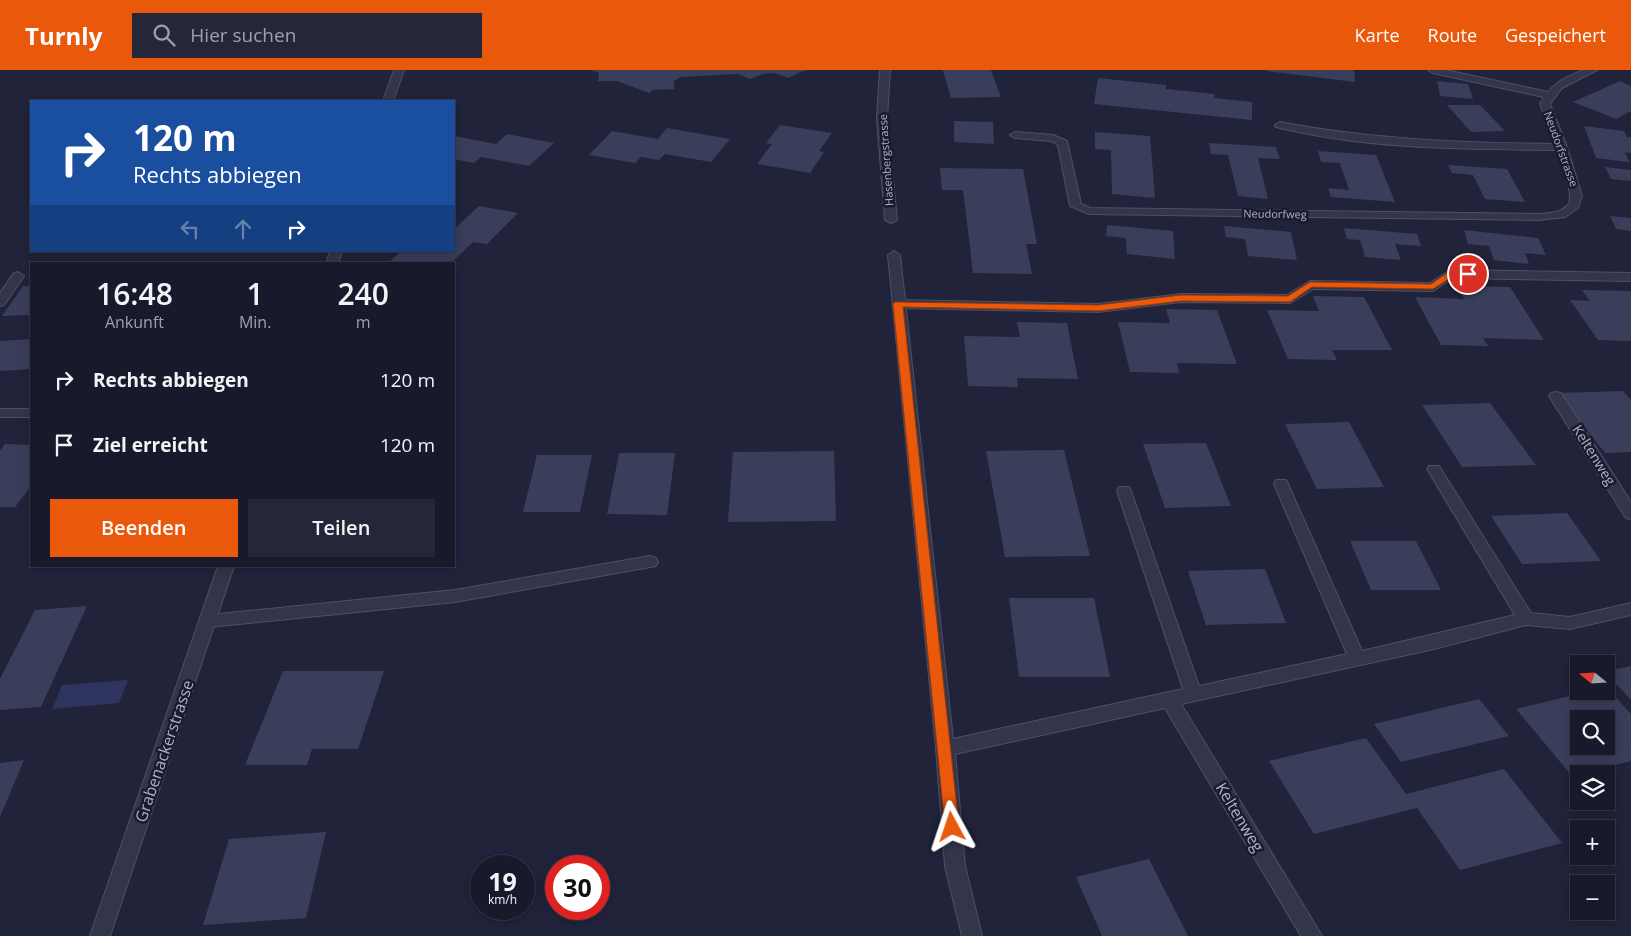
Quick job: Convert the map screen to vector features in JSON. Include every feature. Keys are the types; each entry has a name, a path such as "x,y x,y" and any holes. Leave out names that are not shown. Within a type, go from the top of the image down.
{"street":[{"path":"388,100 399,70"},
{"name":"Hasenbergstrasse","path":"885,70 882,118 891,220"},
{"path":"1433,70 1548,95"},
{"name":"Neudorfstrasse","path":"1578,196 1545,104 1548,95 1566,80 1592,70"},
{"path":"1280,125 1325,135 1468,146 1562,147"},
{"name":"Neudorfweg","path":"1015,136 1053,138 1063,143 1076,206 1089,211 1539,217 1561,215 1574,206 1578,196"},
{"path":"894,254 945,748 955,866 972,936"},
{"path":"898,304 1098,308 1181,298 1290,299 1310,285 1433,286 1450,274 1631,277"},
{"path":"0,302 18,276"},
{"name":"Keltenweg","path":"1556,396 1631,514"},
{"path":"0,413 30,413"},
{"path":"1434,469 1526,619"},
{"path":"1281,484 1358,658"},
{"path":"1124,491 1193,694"},
{"path":"209,621 455,596 650,562"},
{"name":"Grabenackerstrasse","path":"100,936 209,621 226,567"},
{"path":"945,748 1358,658 1526,619 1570,623 1631,609"},
{"name":"Keltenweg","path":"1169,699 1312,936"}],"water":[{"path":"128,680 119,703 52,709 62,685"}],"building":[{"path":"590,70 806,71 789,78 774,73 763,74 750,79 738,74 681,77 674,81 674,89 653,90 649,93 617,81 598,81 599,73"},
{"path":"943,70 991,70 1001,97 951,98"},
{"path":"1354,70 1355,82 1267,71"},
{"path":"1098,78 1166,85 1166,89 1215,94 1214,98 1252,102 1252,120 1094,104"},
{"path":"1437,81 1468,84 1473,99 1440,96"},
{"path":"1620,81 1631,86 1631,111 1616,119 1573,102"},
{"path":"1447,105 1480,105 1505,131 1471,132"},
{"path":"954,121 993,122 994,144 954,142"},
{"path":"780,125 832,133 819,151 824,152 810,173 757,164 772,144 766,143"},
{"path":"1584,126 1624,131 1627,137 1631,137 1631,153 1625,152 1629,162 1596,158"},
{"path":"667,128 730,139 711,162 665,154 659,160 641,157 635,163 589,155 612,131 658,139"},
{"path":"1095,132 1150,136 1155,198 1112,194 1111,150 1095,149"},
{"path":"507,134 554,143 529,166 481,157 474,163 455,159 455,136 496,144"},
{"path":"1209,143 1276,147 1280,159 1258,158 1268,199 1238,196 1228,155 1211,154"},
{"path":"1318,151 1376,155 1395,202 1331,197 1328,188 1349,190 1340,163 1321,162"},
{"path":"1448,165 1507,169 1525,202 1485,199 1473,175 1452,173"},
{"path":"1605,167 1631,170 1631,181 1611,179"},
{"path":"940,168 1023,169 1037,244 1026,244 1032,274 973,273 963,190 942,190"},
{"path":"479,206 518,213 487,244 473,242 452,262 389,262 400,252 455,252 455,228"},
{"path":"1610,216 1631,218 1631,231 1616,229"},
{"path":"1107,225 1173,231 1175,259 1127,254 1126,238 1106,236"},
{"path":"1224,226 1291,232 1297,260 1248,256 1245,239 1226,237"},
{"path":"1344,228 1417,234 1421,246 1395,244 1401,260 1365,257 1360,240 1347,239"},
{"path":"1464,230 1538,238 1546,255 1525,253 1529,264 1494,260 1489,246 1468,244"},
{"path":"23,286 30,286 30,315 2,316"},
{"path":"1457,286 1510,287 1544,340 1483,338 1488,346 1441,345 1415,297 1464,299"},
{"path":"1582,290 1631,291 1631,341 1598,340 1570,300 1590,301"},
{"path":"1313,296 1364,297 1392,350 1332,350 1337,360 1288,359 1267,310 1319,311"},
{"path":"1166,309 1217,310 1237,364 1177,363 1179,373 1130,372 1118,322 1170,323"},
{"path":"1017,322 1067,323 1078,379 1017,378 1018,387 968,386 964,336 1020,337"},
{"path":"30,339 30,369 0,371 0,341"},
{"path":"1623,391 1631,400 1631,452 1605,453 1558,393"},
{"path":"1490,403 1536,465 1462,467 1422,405"},
{"path":"1349,422 1384,487 1317,489 1285,424"},
{"path":"1206,443 1231,506 1165,508 1143,444"},
{"path":"5,444 30,445 30,487 15,507 0,507 0,451"},
{"path":"1064,450 1090,556 1005,557 986,451"},
{"path":"834,451 836,521 728,522 733,452"},
{"path":"619,453 675,453 667,515 607,514"},
{"path":"537,455 592,455 580,512 523,512"},
{"path":"1567,513 1601,561 1522,564 1491,516"},
{"path":"1350,541 1416,541 1441,590 1371,590"},
{"path":"1265,569 1286,623 1206,625 1188,571"},
{"path":"1009,598 1094,598 1110,677 1019,677"},
{"path":"87,606 41,707 0,710 0,679 35,610"},
{"path":"1631,666 1631,700 1615,683 1615,669"},
{"path":"283,671 384,671 358,749 312,749 307,765 245,765"},
{"path":"1570,696 1570,700 1615,700 1615,697 1631,714 1631,761 1615,765 1570,765 1570,774 1516,709"},
{"path":"1479,699 1509,736 1401,762 1374,724"},
{"path":"1366,738 1406,794 1504,769 1562,843 1460,870 1417,808 1314,834 1269,761"},
{"path":"24,760 0,817 0,763"},
{"path":"326,832 306,918 203,925 229,839"},
{"path":"1149,859 1188,936 1102,936 1076,877"}],"route":[{"path":"952,827 898,304 1098,308 1181,298 1290,299 1310,285 1433,286 1450,274 1468,274"}]}
